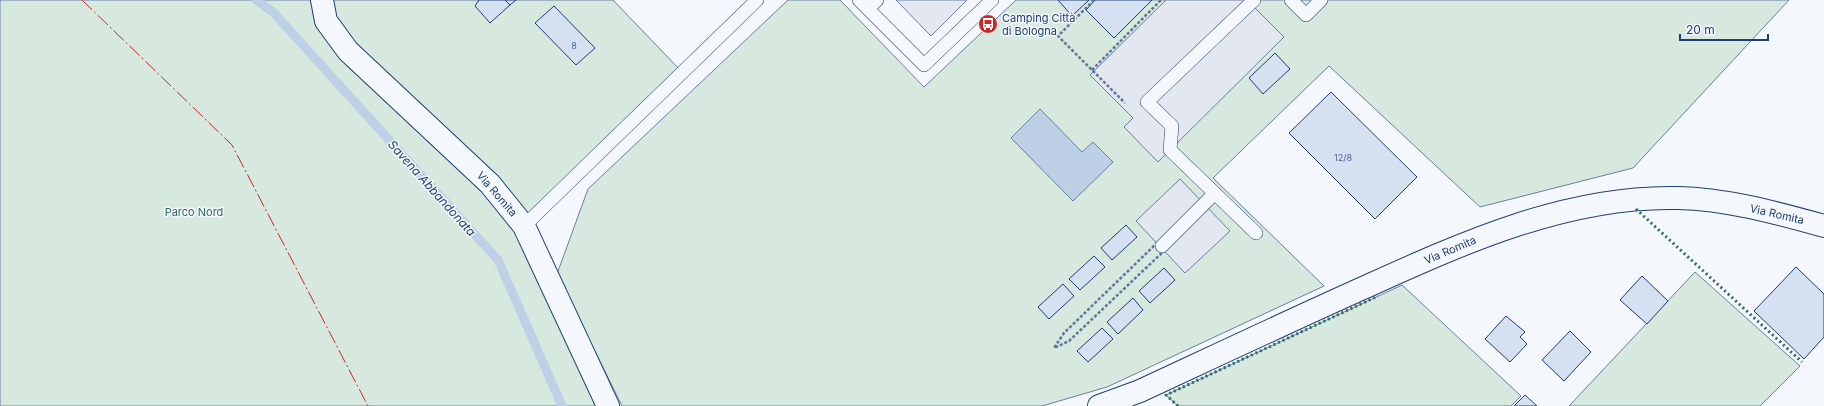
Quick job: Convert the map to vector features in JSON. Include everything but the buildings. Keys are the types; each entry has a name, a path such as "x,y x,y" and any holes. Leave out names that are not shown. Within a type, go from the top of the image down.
{"street":[{"name":"Via Romita","path":"322,0 326,22 348,51 490,184 524,226 608,406"},
{"name":"Via Romita","path":"1099,406 1140,391 1374,283 1475,240 1521,223 1570,210 1625,200 1678,198 1724,202 1824,226"}],"lane":[{"path":"524,226 757,0"},
{"path":"868,3 924,65 992,0"},
{"path":"1254,0 1147,102 1172,126 1170,150 1256,233"},
{"path":"1291,0 1306,15 1321,0"},
{"path":"1162,246 1215,193"}],"path":[{"path":"1094,0 1058,36 1135,113 1147,102"},
{"path":"1092,70 1161,0"},
{"path":"1158,242 1162,246 1165,250 1069,341 1054,348 1064,333 1158,242"}],"green space":[{"name":"Parco Nord","path":"0,0 613,0 682,72 524,226 608,406 0,406"},
{"path":"788,0 840,0 924,87 1016,0 1789,0 1633,168 1480,207 1329,66 1213,178 1324,286 1107,387 1042,406 622,406 557,274 588,189"},
{"path":"1695,272 1800,366 1760,406 1569,406"},
{"path":"1402,285 1521,396 1511,406 1178,406 1166,395"}],"shaded area":[{"path":"896,0 967,0 931,36"},
{"path":"1166,0 1247,0 1284,37 1158,162 1124,127 1133,118 1090,75"},
{"path":"1180,179 1230,231 1185,273 1136,221"}],"water":[{"path":"1040,109 1082,152 1093,142 1113,162 1073,201 1011,138"}],"waterway":[{"name":"Savena Abbandonata","path":"256,0 273,12 498,260 562,406"}],"hedge":[{"path":"1636,209 1802,362"},
{"path":"1178,406 1166,395 1378,296"}],"power":[{"path":"82,0 232,145 368,406"}],"place":[{"name":"Camping Città di Bologna","path":"988,24"}]}
